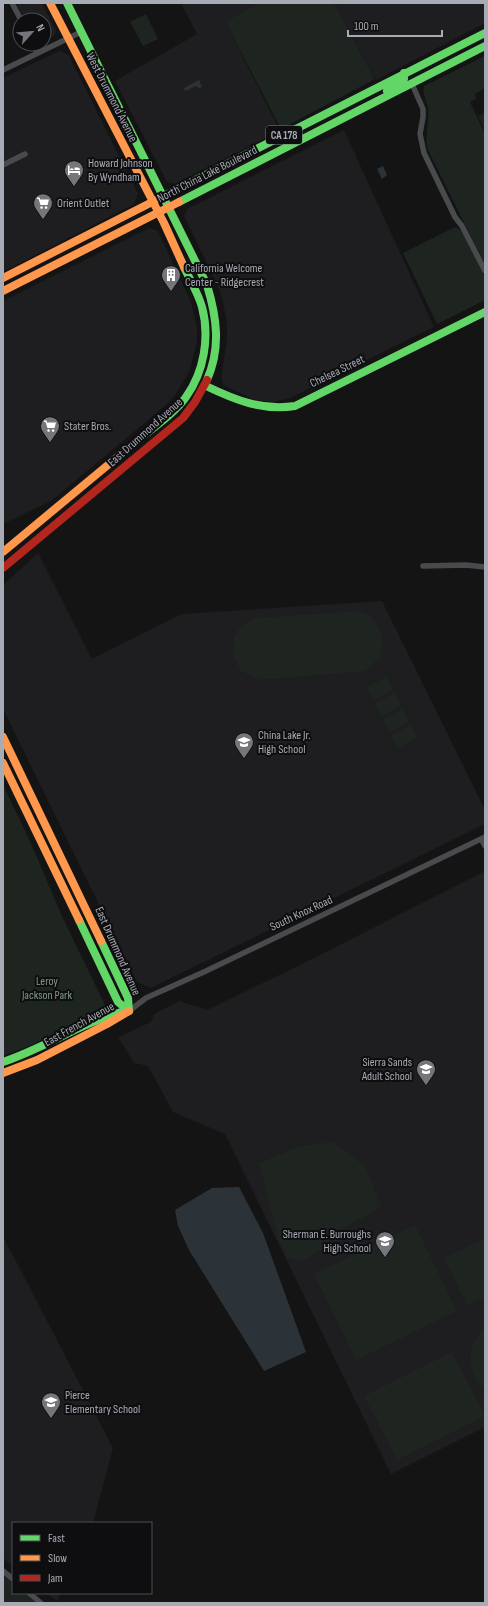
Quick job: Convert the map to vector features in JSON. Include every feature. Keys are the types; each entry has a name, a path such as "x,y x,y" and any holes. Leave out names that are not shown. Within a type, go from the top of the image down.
{"street":[{"path":"12,3 17,12"},
{"name":"West Drummond Avenue","path":"50,3 157,213"},
{"name":"West Drummond Avenue","path":"67,3 170,207"},
{"path":"3,70 82,32"},
{"name":"North China Lake Boulevard","path":"3,278 485,32"},
{"name":"North China Lake Boulevard","path":"3,291 485,46"},
{"path":"365,108 369,100 402,81 404,79 404,73"},
{"path":"412,84 423,109 420,134 424,153 455,217 462,226 485,271"},
{"path":"3,165 25,154"},
{"name":"East Drummond Avenue","path":"3,568 179,421 206,386 215,358 218,339 215,307 207,285 170,207"},
{"name":"East Drummond Avenue","path":"3,552 173,411 186,397 195,381 201,365 206,342 203,311 194,287 164,223 157,213"},
{"name":"Chelsea Street","path":"195,381 259,407 284,408 295,406 485,312"},
{"path":"423,566 466,565 485,567"},
{"name":"East Drummond Avenue","path":"3,737 128,998 129,1011"},
{"name":"East Drummond Avenue","path":"3,763 118,1002 129,1011"},
{"path":"483,838 485,846"},
{"name":"South Knox Road","path":"129,1011 146,998 206,971 483,838"},
{"name":"East French Avenue","path":"3,1062 40,1048 108,1014 129,1011"},
{"name":"East French Avenue","path":"3,1073 46,1056 112,1022 129,1011"},
{"path":"3,1571 12,1578"},
{"path":"30,1594 41,1603"}],"shaded area":[{"path":"16,3 42,3 46,12 20,12"},
{"path":"181,3 260,3 225,21 280,131 174,184 167,182 115,81 197,34"},
{"path":"334,3 485,3 485,23 376,80"},
{"path":"52,23 56,31 52,37"},
{"path":"59,51 68,54 138,194 134,204 3,272 3,78"},
{"path":"199,80 202,87 199,88 196,86 185,91 184,88"},
{"path":"485,112 485,131 478,116"},
{"path":"344,130 434,327 290,398 273,402 253,399 223,385 221,377 227,339 227,324 223,302 218,286 184,216 187,209"},
{"path":"383,166 387,175 382,179 377,169"},
{"path":"149,228 158,231 191,302 197,327 197,341 190,370 176,394 165,406 51,501 3,524 3,301"},
{"name":"China Lake Jr. High School","path":"38,553 92,659 182,614 382,601 485,810 485,824 151,988 137,982 3,709 3,585"},
{"name":"Sherman E. Burroughs High School","path":"485,871 485,1427 391,1474 225,1134 173,1112 148,1066 134,1063 118,1037 151,1022 154,1014 179,1001 207,1010 300,965"},
{"path":"239,1187 263,1233 306,1352 264,1371 189,1250 178,1226 175,1210 212,1188"},
{"name":"Pierce Elementary School","path":"3,1236 113,1448 93,1522 12,1522 12,1565 3,1558"},
{"path":"47,1594 60,1594 57,1601"}],"green space":[{"path":"260,3 334,3 375,79 281,129 225,21"},
{"path":"146,14 158,39 143,46 130,22"},
{"path":"485,56 485,88 475,94 476,99 470,102 485,134 485,265 428,150 428,108 424,94 424,86"},
{"path":"455,227 464,232 485,278 485,300 437,324 403,253"},
{"path":"358,611 371,616 379,628 383,642 379,659 365,671 259,680 241,671 233,655 234,637 239,629 253,618"},
{"path":"387,677 393,690 374,700 367,687"},
{"path":"395,693 401,706 382,716 375,703"},
{"path":"403,709 409,722 390,732 383,719"},
{"path":"411,725 417,738 398,748 391,735"},
{"name":"Leroy Jackson Park","path":"3,785 31,843 61,914 105,1005 102,1011 29,1046 3,1056"},
{"path":"333,1142 365,1166 381,1207 337,1232 321,1250 302,1261 287,1257 278,1238 259,1163 300,1146"},
{"path":"415,1225 457,1311 356,1360 314,1274"},
{"path":"485,1238 485,1297 467,1306 444,1258"},
{"path":"485,1328 485,1389 478,1383 474,1375 470,1358 474,1342"},
{"path":"452,1352 485,1416 397,1460 364,1396"},
{"path":"3,1575 12,1582 12,1594 26,1594 37,1603 3,1603"}],"traffic: fast":[{"path":"67,3 207,285 213,309 216,333 214,356 207,380"},
{"path":"164,196 485,33"},
{"path":"179,202 485,46"},
{"path":"387,91 404,79 404,73"},
{"path":"138,440 164,420 186,397 197,377 204,354 205,330 202,307 184,267"},
{"path":"206,386 238,400 260,406 295,406 485,312"},
{"path":"79,920 118,1002 129,1011"},
{"path":"101,941 128,998 129,1011"},
{"path":"3,1062 34,1050 79,1028 126,1011"}],"traffic: slow":[{"path":"50,3 164,223 184,267"},
{"path":"3,278 164,196"},
{"path":"3,291 179,202"},
{"path":"3,552 138,440"},
{"path":"3,737 101,941"},
{"path":"3,763 79,920"},
{"path":"3,1073 37,1060 129,1011"}],"traffic: jam":[{"path":"3,568 183,418 195,402 207,380"}],"place":[{"name":"Howard Johnson By Wyndham","path":"74,187"},
{"name":"Orient Outlet","path":"43,220"},
{"name":"California Welcome Center - Ridgecrest","path":"171,292"},
{"name":"Stater Bros.","path":"50,443"},
{"name":"China Lake Jr. High School","path":"244,759"},
{"name":"Sierra Sands Adult School","path":"426,1086"},
{"name":"Sherman E. Burroughs High School","path":"385,1258"},
{"name":"Pierce Elementary School","path":"51,1419"}]}
